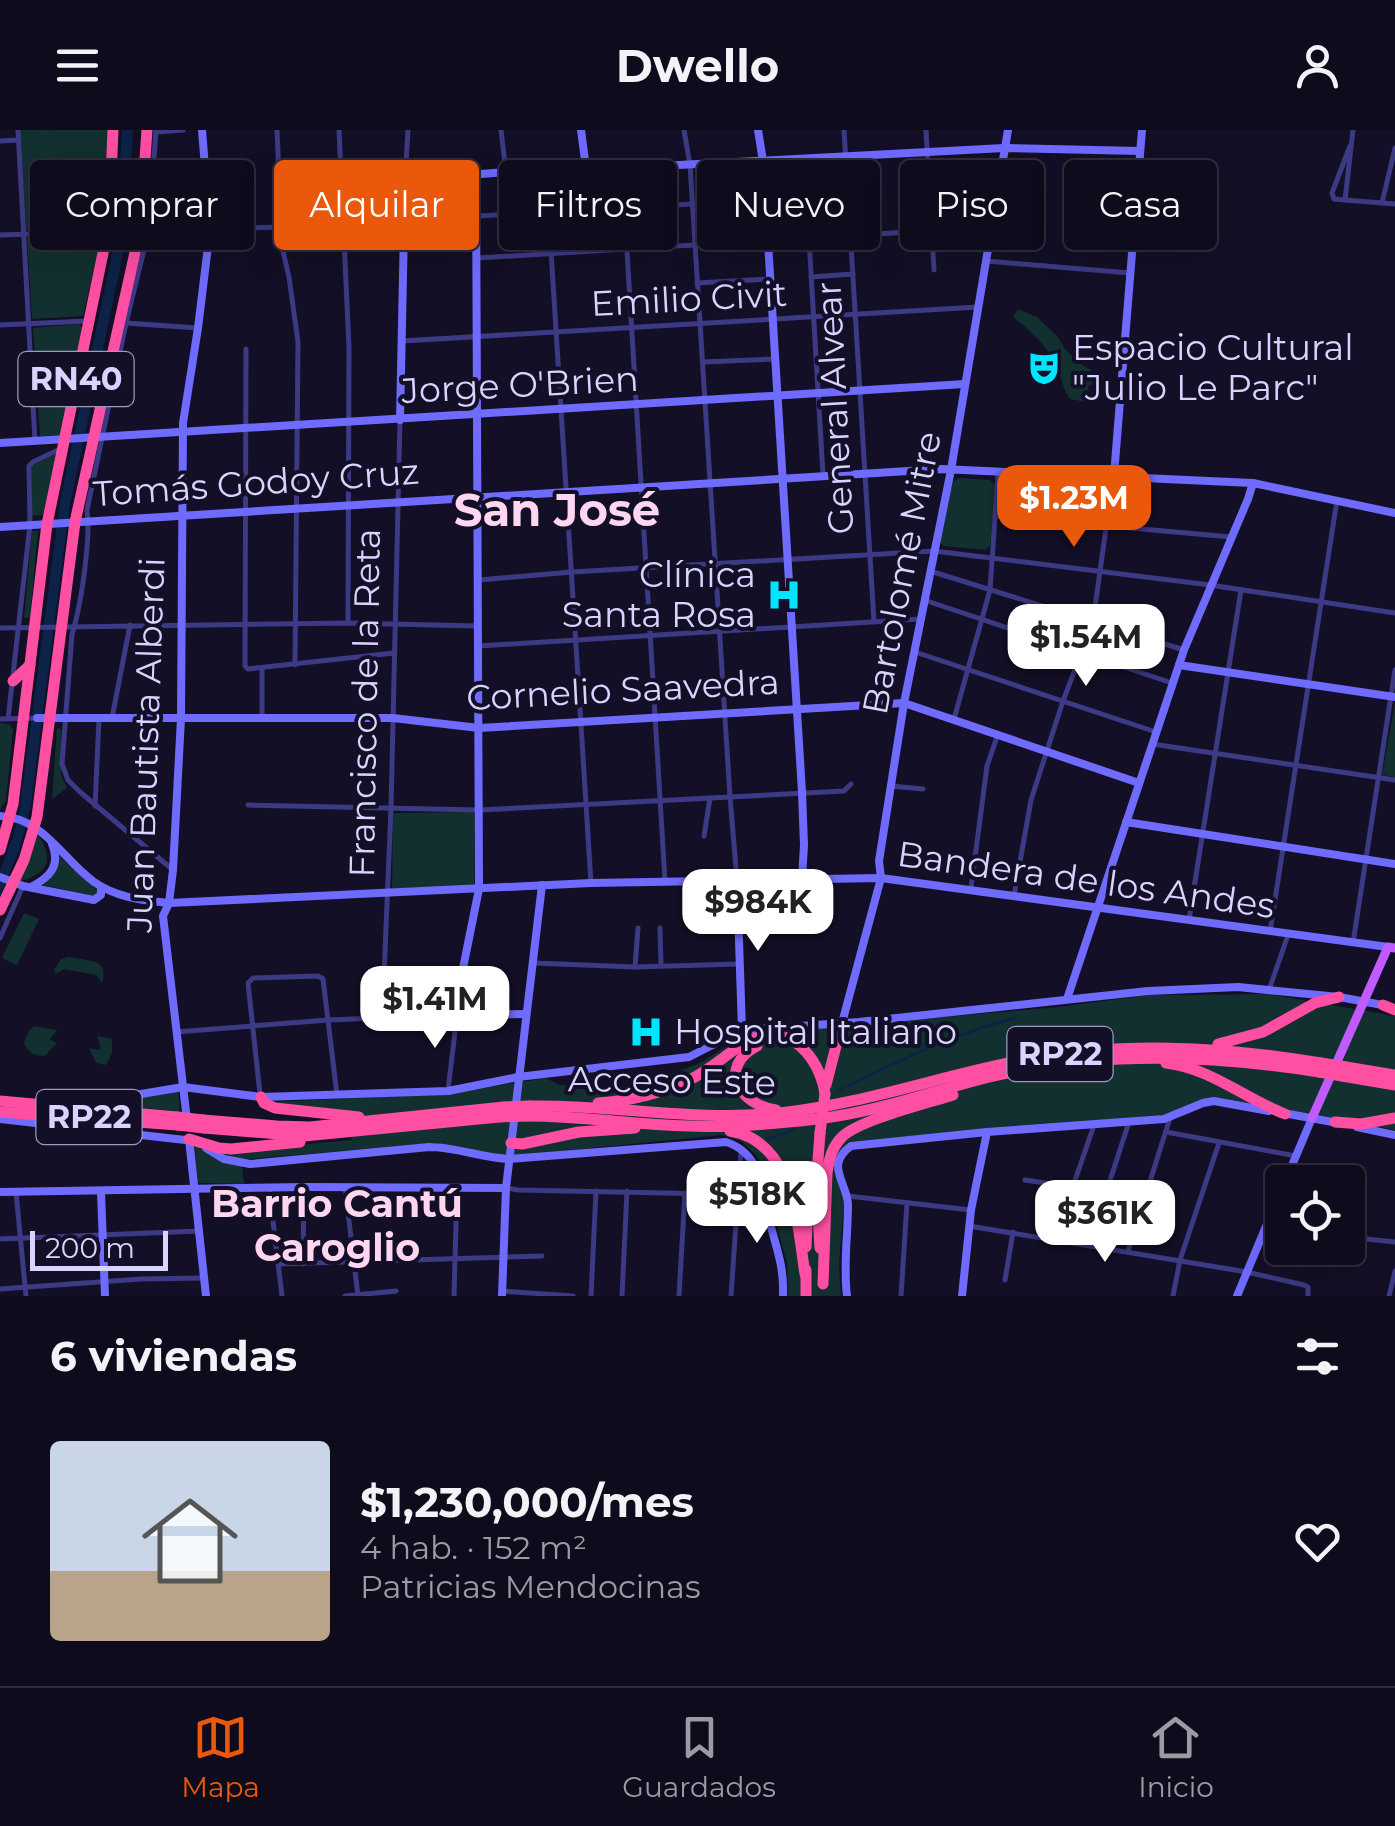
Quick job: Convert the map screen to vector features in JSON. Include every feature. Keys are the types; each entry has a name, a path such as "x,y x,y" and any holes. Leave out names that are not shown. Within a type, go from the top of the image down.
{"highway":[{"name":"RN40","path":"114,130 118,160"},
{"name":"RN40","path":"145,160 153,131"},
{"name":"RN40","path":"0,850 15,820 42,788 30,665 53,627 79,440 88,321 119,250"},
{"name":"RN40","path":"0,910 13,882 20,744 37,718 79,440 123,250"},
{"path":"13,682 30,665"},
{"path":"4,719 16,727 20,744"},
{"name":"RN40","path":"0,924 16,889 13,882"},
{"path":"824,1290 826,1172 834,1148 844,1136 869,1123 1104,1046 1228,1042 1263,1032 1315,1003 1339,998"},
{"path":"821,1094 842,1023"},
{"path":"558,1106 650,1096 697,1076 751,1039 770,1036 795,1042 806,1050 820,1069 821,1094 807,1193 806,1296"},
{"path":"805,1110 768,1109 748,1099 736,1079 743,1056 765,1043 791,1048 810,1066 821,1094"},
{"name":"Acceso Este","path":"529,1111 665,1125 753,1126 842,1116 1118,1048 1244,1052 1395,1085"},
{"name":"Acceso Este","path":"203,1124 310,1127 453,1111 529,1111 558,1106 718,1117 805,1110 868,1099 994,1066 1066,1059 1204,1058 1320,1067"},
{"path":"1086,1061 1162,1062 1187,1067 1284,1114"},
{"name":"Acceso Este","path":"1340,1071 1395,1075"},
{"path":"261,1097 274,1108 357,1117 453,1111"},
{"name":"Acceso Este","path":"0,1101 304,1136 506,1112"},
{"name":"Acceso Este","path":"0,1115 67,1111"},
{"path":"1335,1122 1361,1124 1395,1118"},
{"path":"511,1143 579,1132 665,1125"},
{"path":"686,1126 744,1134 772,1154 791,1198 806,1274"},
{"path":"190,1139 232,1148 320,1140 368,1130"},
{"path":"817,1133 816,1186 824,1290"}],"main road":[{"path":"1312,1118 1340,1071 1363,1002 1392,948"}],"street":[{"path":"18,130 35,441"},
{"path":"153,131 184,130"},
{"name":"Juan Bautista Alberdi","path":"202,130 204,160"},
{"path":"276,130 278,160"},
{"path":"339,130 340,160"},
{"name":"Francisco de la Reta","path":"407,160 408,130"},
{"path":"501,130 505,160"},
{"path":"581,130 585,160"},
{"path":"684,130 690,164 738,880 742,1030"},
{"path":"758,130 762,160 1004,148 1140,152"},
{"name":"General Alvear","path":"844,130 846,160"},
{"path":"926,130 928,160"},
{"name":"Bartolomé Mitre","path":"1002,160 1008,130"},
{"path":"1014,896 1030,807 1046,751 1093,622 1114,475 1142,130"},
{"path":"1354,130 1332,193 1334,199 1395,204"},
{"path":"0,141 18,140"},
{"path":"1345,200 1350,146"},
{"path":"1382,203 1395,148"},
{"path":"677,165 697,164"},
{"path":"677,206 697,205"},
{"path":"0,235 30,234"},
{"path":"677,245 695,244"},
{"path":"37,718 4,719 20,628 30,525 30,465 79,440 126,322 127,250"},
{"name":"Juan Bautista Alberdi","path":"206,1296 190,1139 181,1122 183,1087 163,916 169,903 173,870 180,718 182,432 208,250"},
{"path":"283,250 298,342 295,665"},
{"path":"344,250 350,422 348,623"},
{"name":"Francisco de la Reta","path":"384,976 404,250"},
{"path":"448,1091 460,983 479,888 478,250"},
{"path":"552,250 592,883"},
{"path":"478,258 597,250"},
{"path":"627,250 665,881"},
{"path":"767,250 802,792 802,878"},
{"path":"809,250 823,475"},
{"name":"General Alvear","path":"851,250 874,622"},
{"path":"933,250 934,270"},
{"name":"Bartolomé Mitre","path":"842,1023 881,878 879,861 904,703 951,470 988,250"},
{"path":"986,261 1130,273"},
{"path":"812,277 853,274"},
{"path":"698,283 769,280"},
{"name":"Emilio Civit","path":"402,341 978,306"},
{"path":"0,325 88,321"},
{"path":"126,322 198,328"},
{"path":"246,349 246,668 394,653"},
{"path":"703,362 774,359"},
{"name":"Jorge O'Brien","path":"0,443 965,384"},
{"name":"Tomás Godoy Cruz","path":"0,526 951,470 1253,482 1395,513"},
{"path":"954,719 990,590 998,473"},
{"path":"1067,999 1184,650 1253,482"},
{"path":"1270,933 1337,500"},
{"path":"996,516 1231,537"},
{"path":"479,580 934,550 1395,613"},
{"path":"930,571 1184,650"},
{"path":"1188,920 1241,590"},
{"path":"924,600 1173,684"},
{"path":"479,646 920,620"},
{"path":"0,628 348,623 479,626"},
{"path":"112,718 130,626"},
{"path":"53,627 65,718 64,772 95,806 173,870"},
{"path":"915,652 1156,732"},
{"path":"1179,665 1393,697"},
{"path":"262,668 262,718"},
{"path":"1353,944 1395,670"},
{"name":"Cornelio Saavedra","path":"37,718 393,718 480,728 904,703 1139,783"},
{"path":"95,806 99,718"},
{"path":"971,890 987,766 998,734"},
{"path":"1152,744 1395,780"},
{"path":"248,805 479,810 844,791 851,784"},
{"path":"891,786 922,789"},
{"path":"704,836 710,798"},
{"path":"13,882 94,900 101,886 47,836 15,820"},
{"path":"1126,822 1395,864"},
{"path":"13,882 42,876 49,866 51,852 47,836"},
{"name":"Bandera de los Andes","path":"101,886 120,895 169,903 592,883 881,878 1392,948"},
{"path":"0,938 13,882"},
{"path":"542,885 518,1077 506,1112 511,1143 502,1294 573,1295"},
{"path":"636,967 638,928"},
{"path":"660,928 661,966"},
{"path":"1270,990 1288,935"},
{"path":"533,963 636,967 740,964"},
{"path":"261,1097 248,984 253,978 321,977 337,1095"},
{"path":"67,1111 183,1087 261,1097 448,1091 518,1077 690,1056 742,1030 1148,991 1270,990 1391,1008"},
{"path":"176,1032 328,1020 526,1014"},
{"path":"847,1296 844,1270 848,1196 838,1162 852,1146 1170,1118 1214,1101 1395,1135"},
{"path":"0,1115 190,1139 224,1159 250,1164 429,1147 509,1159 726,1142 741,1148 758,1172 784,1269 783,1296"},
{"path":"1128,1252 1170,1118"},
{"path":"1292,1165 1312,1118"},
{"path":"1089,1245 1129,1122"},
{"path":"1055,1239 1094,1125"},
{"path":"962,1296 971,1210 987,1132"},
{"path":"1166,1132 1296,1156"},
{"path":"1173,1296 1180,1260 1219,1143"},
{"path":"731,1296 741,1148"},
{"path":"1026,1180 1073,1188"},
{"path":"0,1192 457,1186 765,1195"},
{"path":"454,1296 457,1186"},
{"path":"303,1264 304,1187"},
{"path":"345,1187 358,1295"},
{"path":"269,1188 282,1296"},
{"path":"591,1296 596,1191"},
{"path":"16,1192 26,1296"},
{"path":"101,1192 104,1296"},
{"path":"622,1296 628,1192"},
{"path":"679,1296 685,1193"},
{"path":"848,1196 971,1210"},
{"path":"901,1296 907,1203"},
{"path":"969,1226 1246,1272 1308,1287 1308,1296"},
{"path":"1237,1296 1265,1229"},
{"path":"0,1239 199,1231"},
{"path":"1005,1280 1012,1232"},
{"path":"1365,1239 1395,1242"},
{"path":"278,1264 542,1256"},
{"path":"1389,1296 1395,1271"},
{"path":"0,1289 204,1278"},
{"path":"345,1296 396,1290"}],"green space":[{"path":"20,130 108,130 106,160 30,160 30,230 26,230"},
{"path":"27,238 30,250 98,250 83,316 32,319"},
{"path":"1018,309 1037,317 1082,365 1104,377 1103,384 1089,385 1086,402 1070,399 1049,352 1013,317"},
{"path":"79,324 82,327 61,435 40,436 33,328"},
{"path":"56,454 43,515 32,516 32,466"},
{"path":"958,478 990,480 995,485 990,546 985,550 944,546 938,541 953,482"},
{"path":"32,531 38,531 30,618 24,618"},
{"path":"1395,703 1395,777 1382,775"},
{"path":"0,723 13,729 6,801 0,809"},
{"path":"57,728 61,729 61,775 67,788 52,799"},
{"path":"474,812 474,885 392,889 393,813"},
{"path":"37,833 46,850 46,864 38,874 20,881"},
{"path":"59,856 99,892 95,896 43,885 55,872"},
{"path":"24,913 39,919 17,965 2,958"},
{"path":"69,957 100,965 102,983 96,975 64,969 56,974 54,970 61,959"},
{"path":"1269,994 1395,1016 1395,1130 1219,1098 1170,1114 848,1144 838,1154 844,1204 839,1265 841,1296 788,1296 787,1263 766,1175 756,1155 741,1141 722,1135 511,1156 488,1156 435,1143 237,1160 222,1152 352,1140 348,1112 271,1102 447,1094 546,1078 559,1085 637,1086 700,1063 744,1035 1149,995"},
{"path":"34,1026 57,1030 50,1039 57,1043 45,1056 32,1053 24,1042"},
{"path":"97,1036 112,1039 112,1053 106,1065 96,1063 89,1048 101,1048"},
{"path":"178,1090 180,1112 111,1104"},
{"path":"196,1146 220,1160 242,1166 244,1184 197,1183 193,1148"}],"water":[{"path":"122,130 133,130 131,160 120,160"},
{"path":"113,250 124,250 69,510 31,805 20,848 0,896 0,871 19,814 60,502"}],"waterway":[{"path":"848,1086 929,1048 1014,1018"},
{"path":"838,1091 843,1088"},
{"path":"767,1139 794,1130"}],"place":[{"name":"Espacio Cultural \"Julio Le Parc\"","path":"1044,368"},
{"name":"Clínica Santa Rosa","path":"784,595"},
{"name":"Hospital Italiano","path":"646,1032"}],"district":[{"name":"San José","path":"557,510"},
{"name":"Barrio Cantú Caroglio","path":"337,1226"}]}
